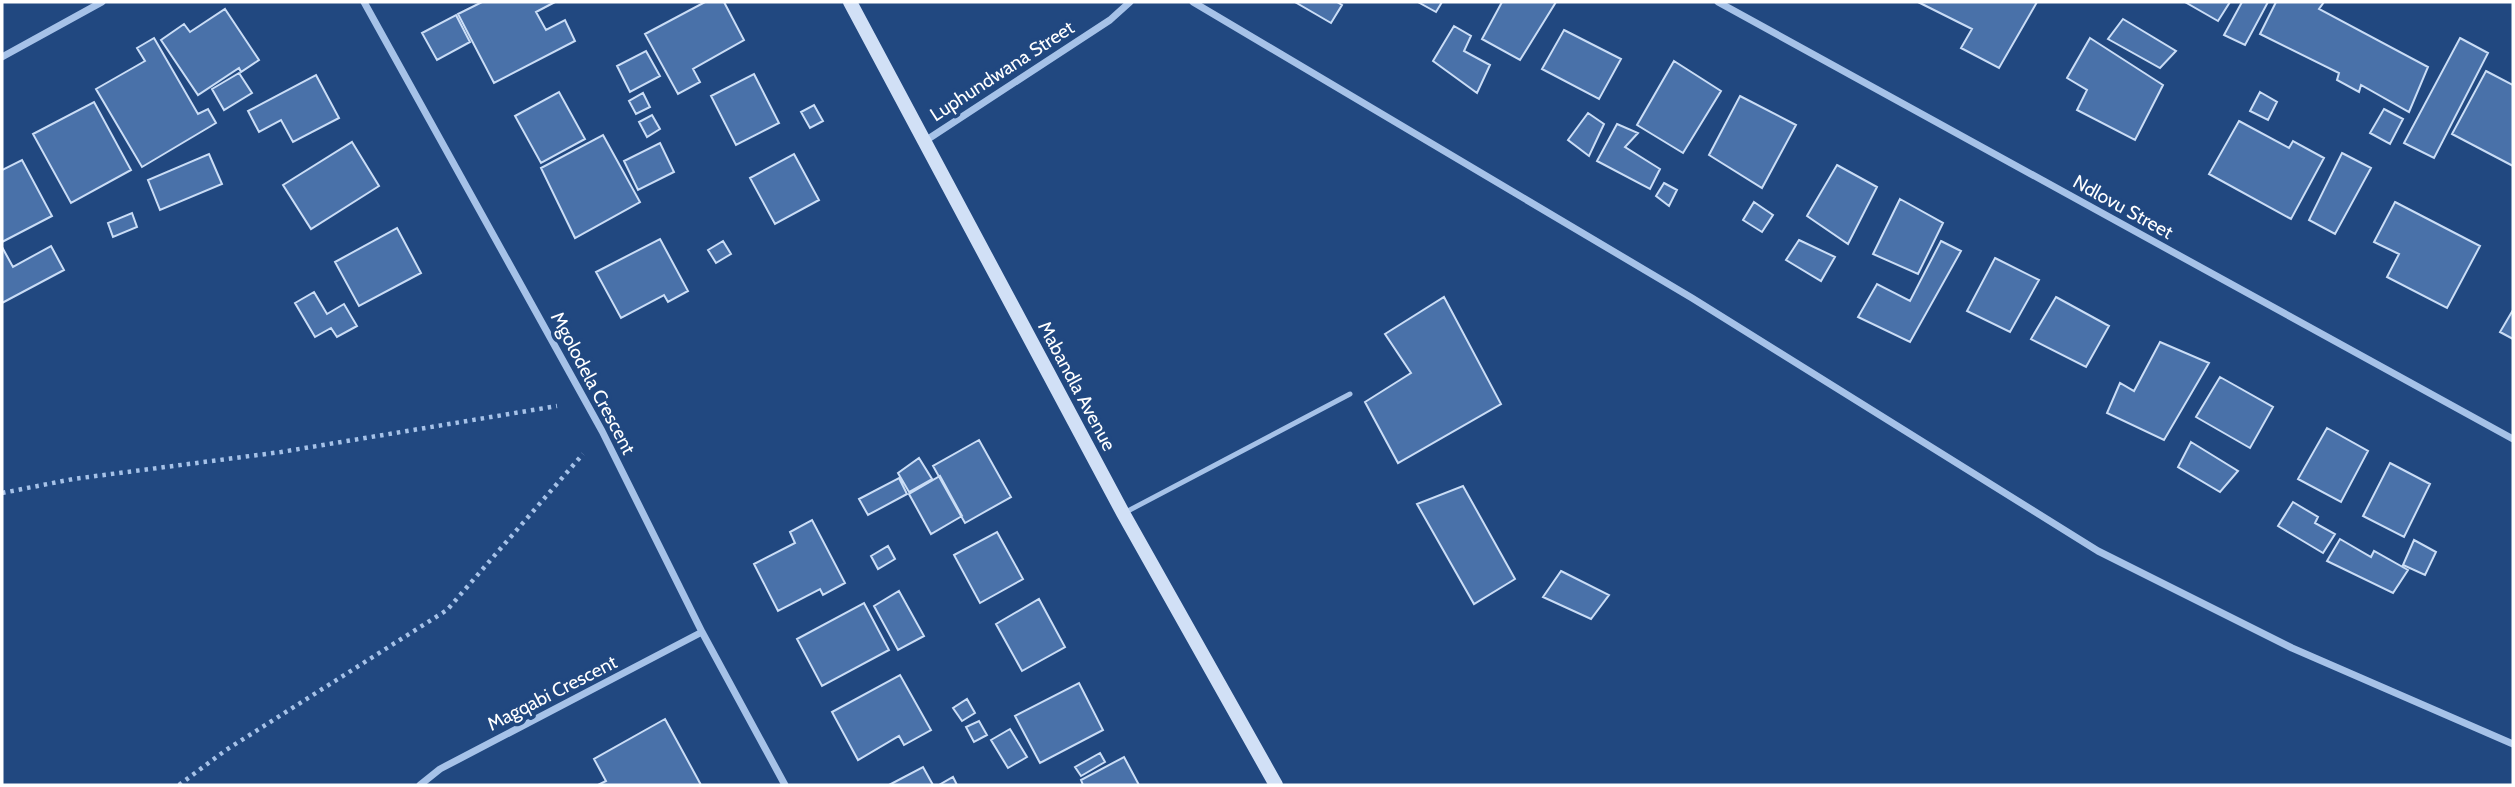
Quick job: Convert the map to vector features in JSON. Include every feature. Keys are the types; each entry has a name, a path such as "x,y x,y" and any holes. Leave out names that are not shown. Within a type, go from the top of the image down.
{"street":[{"path":"2,57 102,2"},
{"name":"Mgolodela Crescent","path":"364,2 586,401 702,632 785,785"},
{"name":"Mabandla Avenue","path":"850,2 1124,513 1276,785"},
{"name":"Luphundwana Street","path":"925,141 1110,20 1130,2"},
{"path":"1193,2 1692,298 2098,551 2292,648 2513,744"},
{"name":"Ndlovu Street","path":"1718,2 2513,439"},
{"name":"Magqabi Crescent","path":"420,785 439,769 702,632"}],"lane":[{"path":"1124,513 1350,394"}],"path":[{"path":"2,493 73,479 281,452 586,401"},
{"path":"179,785 226,750 447,610 602,432"}],"building":[{"path":"482,2 555,2 536,12 546,30 565,20 575,41 494,83 458,14"},
{"path":"705,2 724,2 744,40 693,69 700,82 678,94 645,34"},
{"path":"1295,2 1337,2 1342,5 1331,23"},
{"path":"1418,2 1442,2 1436,12"},
{"path":"1502,2 1556,2 1520,60 1482,39"},
{"path":"1918,2 2037,2 1999,68 1961,48 1972,29"},
{"path":"2185,2 2230,2 2218,21"},
{"path":"2242,2 2268,2 2245,45 2224,35"},
{"path":"2276,2 2324,2 2319,9 2428,67 2409,112 2361,85 2359,92 2337,80 2339,73 2260,34"},
{"path":"225,9 259,60 241,72 239,68 198,95 161,40 184,24 190,32"},
{"path":"456,15 470,42 437,60 422,33"},
{"path":"2123,19 2176,51 2160,68 2108,39"},
{"path":"1454,26 1471,36 1464,51 1490,65 1477,93 1433,61"},
{"path":"1564,30 1621,59 1599,99 1542,69"},
{"path":"154,38 198,114 208,109 216,123 142,167 96,89 145,61 137,48"},
{"path":"2090,38 2163,85 2135,140 2077,110 2087,90 2067,78"},
{"path":"2460,38 2488,53 2434,158 2404,143"},
{"path":"646,51 660,76 630,92 617,66"},
{"path":"1674,61 1721,91 1683,153 1637,125"},
{"path":"2486,71 2513,85 2513,166 2452,134"},
{"path":"239,73 252,93 224,110 212,89"},
{"path":"754,74 779,123 736,145 711,96"},
{"path":"316,75 339,118 293,142 281,120 259,132 248,111"},
{"path":"559,92 585,139 541,163 515,116"},
{"path":"2260,92 2277,102 2268,120 2250,111"},
{"path":"643,93 650,107 636,114 629,101"},
{"path":"1740,96 1796,125 1762,188 1709,155"},
{"path":"94,102 131,170 71,203 33,134"},
{"path":"814,105 823,121 810,128 801,112"},
{"path":"2384,109 2403,119 2390,144 2370,133"},
{"path":"1588,113 1604,124 1589,156 1568,140"},
{"path":"652,115 660,129 647,137 639,122"},
{"path":"2239,121 2289,148 2293,141 2324,158 2291,219 2209,174"},
{"path":"1617,124 1638,133 1625,147 1660,169 1650,189 1597,161"},
{"path":"603,135 640,202 575,238 541,168"},
{"path":"352,142 379,186 311,229 283,185"},
{"path":"660,143 674,172 638,190 624,161"},
{"path":"2342,153 2371,168 2335,234 2309,220"},
{"path":"209,154 222,184 160,210 148,180"},
{"path":"794,154 819,200 775,224 750,178"},
{"path":"22,160 52,216 2,242 2,170"},
{"path":"1837,165 1877,187 1848,244 1807,216"},
{"path":"1664,183 1677,190 1669,206 1656,196"},
{"path":"1900,199 1943,223 1918,274 1873,254"},
{"path":"1754,202 1773,215 1762,232 1743,220"},
{"path":"2395,202 2480,246 2447,308 2387,277 2399,254 2374,242"},
{"path":"132,213 137,227 113,237 108,223"},
{"path":"397,228 421,273 359,306 335,262"},
{"path":"660,239 688,291 668,302 664,295 621,318 596,272"},
{"path":"1799,240 1835,257 1821,281 1786,260"},
{"path":"723,241 731,254 716,263 708,250"},
{"path":"1941,241 1961,251 1910,342 1858,317 1877,284 1910,301"},
{"path":"51,246 64,270 2,303 2,247 13,267"},
{"path":"1995,258 2039,280 2010,332 1967,311"},
{"path":"314,292 327,314 344,304 357,326 337,337 331,328 315,337 295,303"},
{"path":"1444,297 1501,404 1398,463 1365,402 1411,373 1385,334"},
{"path":"2056,297 2109,326 2086,367 2031,339"},
{"path":"2513,310 2513,339 2500,332"},
{"path":"2160,342 2209,363 2164,440 2107,413 2120,383 2134,391"},
{"path":"2220,377 2273,407 2250,448 2196,417"},
{"path":"2327,428 2368,451 2341,502 2298,479"},
{"path":"979,440 1011,497 965,523 933,466"},
{"path":"2191,442 2238,471 2220,492 2178,467"},
{"path":"919,458 932,479 909,492 898,473"},
{"path":"2390,463 2430,484 2404,537 2363,516"},
{"path":"940,476 962,516 931,534 909,494"},
{"path":"899,478 907,494 868,515 859,499"},
{"path":"1463,486 1515,579 1474,604 1417,504"},
{"path":"2293,502 2318,517 2315,523 2335,534 2323,553 2278,526"},
{"path":"812,520 845,583 823,595 820,589 778,611 754,564 795,543 790,532"},
{"path":"997,532 1023,579 980,603 954,555"},
{"path":"2340,539 2371,557 2374,551 2408,570 2393,593 2327,561"},
{"path":"2414,540 2436,552 2425,575 2403,565"},
{"path":"888,546 895,559 878,569 871,556"},
{"path":"1561,571 1609,595 1591,619 1543,597"},
{"path":"899,591 924,636 898,650 874,606"},
{"path":"1039,599 1065,647 1022,671 996,624"},
{"path":"864,603 889,650 822,686 797,639"},
{"path":"900,675 931,730 904,745 899,736 858,760 832,712"},
{"path":"1079,683 1103,730 1040,763 1015,716"},
{"path":"967,699 975,713 962,721 953,708"},
{"path":"665,719 701,785 598,785 606,781 594,759"},
{"path":"979,721 987,735 974,742 966,727"},
{"path":"1010,729 1027,757 1008,768 991,740"},
{"path":"1100,753 1105,762 1081,776 1075,767"},
{"path":"1124,757 1139,785 1083,785 1081,780"},
{"path":"923,767 933,785 889,785"},
{"path":"953,777 957,785 939,785"}]}
